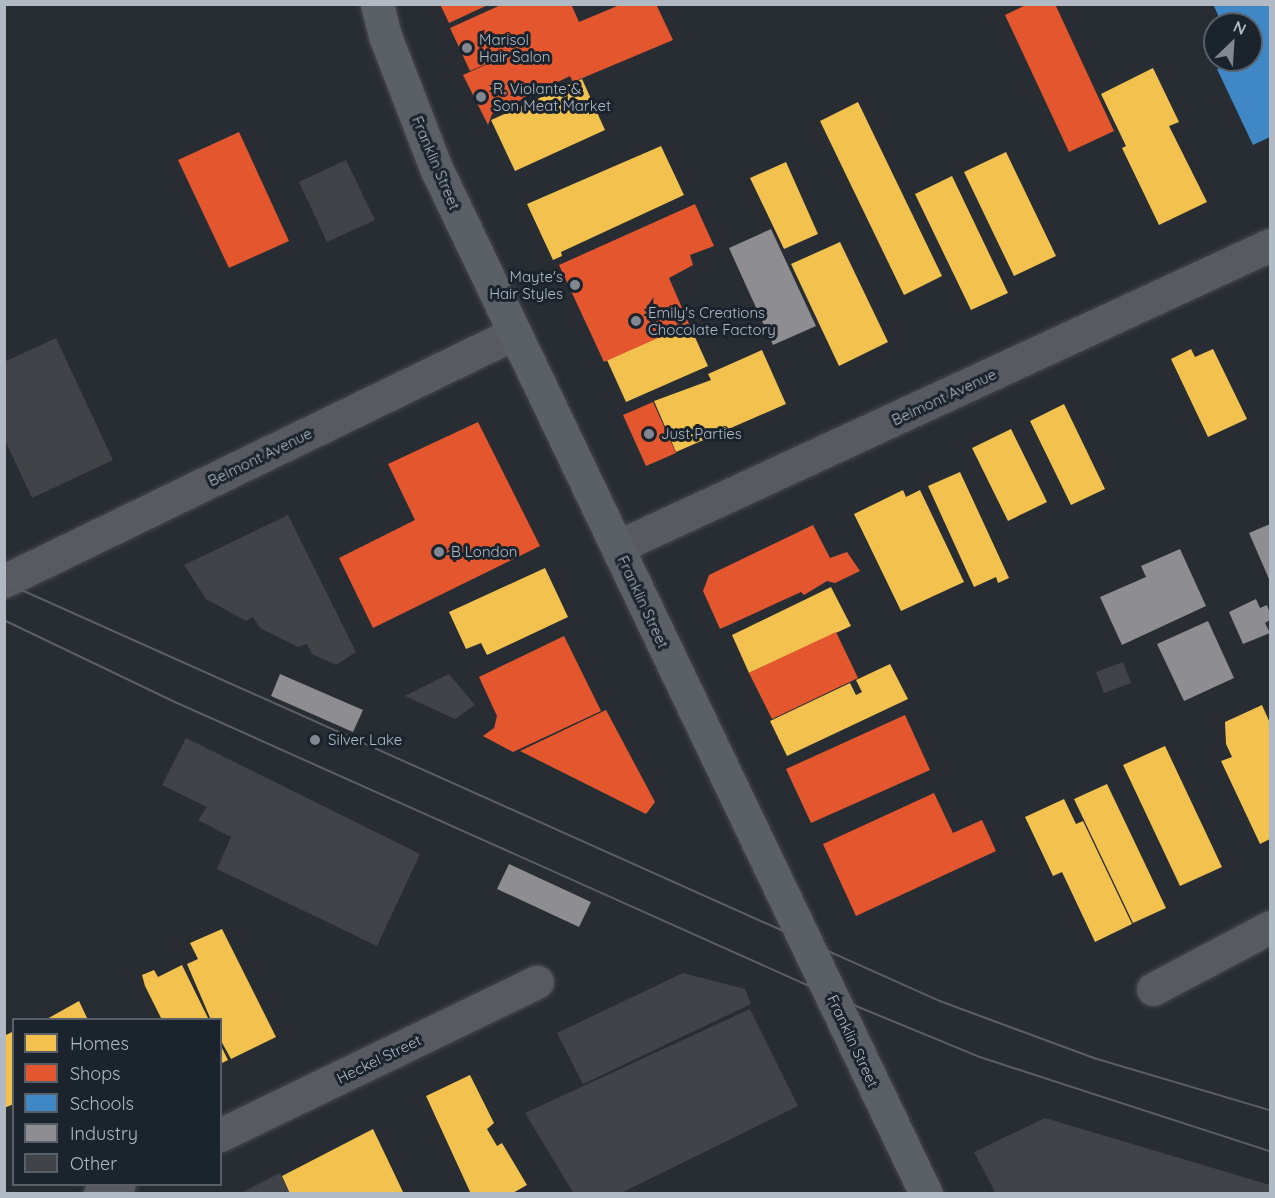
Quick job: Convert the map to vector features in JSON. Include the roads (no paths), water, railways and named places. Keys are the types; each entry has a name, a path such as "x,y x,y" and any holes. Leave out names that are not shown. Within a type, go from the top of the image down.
{"main road":[{"name":"Franklin Street","path":"377,4 385,36 436,168 926,1194"}],"street":[{"name":"Belmont Avenue","path":"617,548 1270,245"},
{"name":"Belmont Avenue","path":"4,580 515,333"},
{"path":"1153,989 1270,927"},
{"name":"Heckel Street","path":"222,1134 537,982"},
{"path":"100,1194 117,1186"}],"tram line":[{"path":"4,582 940,1001 1094,1058 1270,1110"},
{"path":"4,620 173,701 832,996 980,1057 1270,1151"}],"place":[{"name":"Marisol Hair Salon","path":"467,48"},
{"name":"R. Violante & Son Meat Market","path":"481,97"},
{"name":"Mayte's Hair Styles","path":"575,285"},
{"name":"Emily's Creations Chocolate Factory","path":"636,321"},
{"name":"Just Parties","path":"649,434"},
{"name":"B London","path":"439,552"},
{"name":"Silver Lake","path":"315,740"}]}
